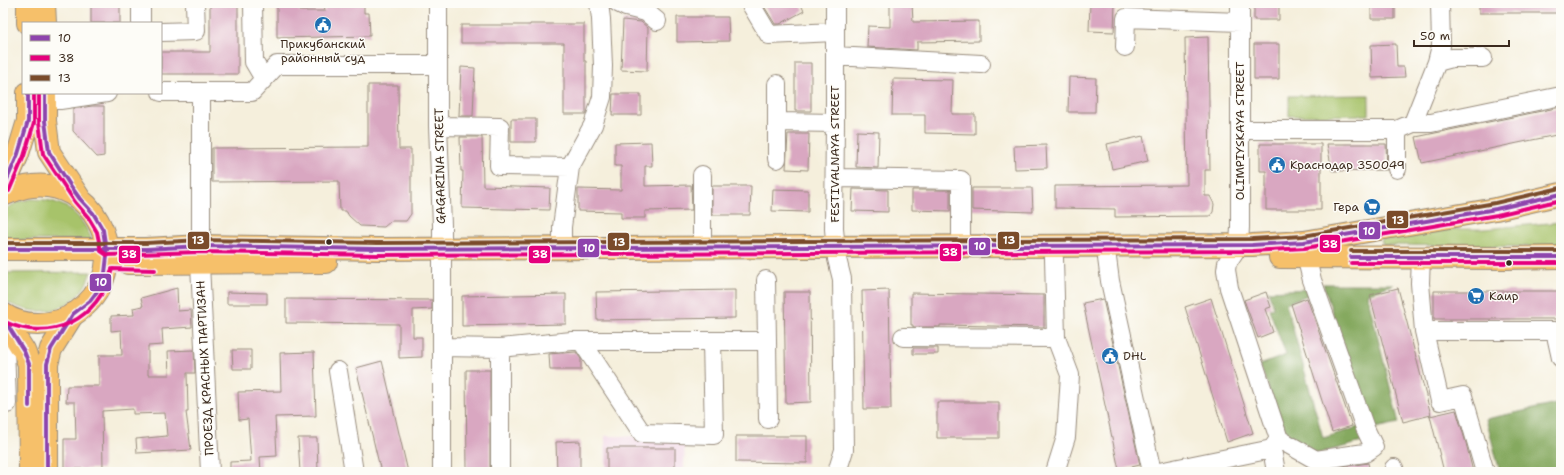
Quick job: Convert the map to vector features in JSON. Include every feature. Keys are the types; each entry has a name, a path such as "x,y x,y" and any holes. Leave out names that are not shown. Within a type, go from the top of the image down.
{"main road":[{"path":"28,3 28,22"},
{"path":"44,3 44,22"},
{"path":"3,190 18,154 28,121 40,95"},
{"path":"6,321 40,324 63,320 90,301 96,293 105,273 107,256 103,230 93,213 80,199 49,152 40,95"},
{"path":"3,195 15,189 32,186 48,186 65,190 80,199"},
{"path":"442,255 562,248 702,248 836,253 1107,258 1235,251 1304,242 1496,209 1561,194"},
{"path":"1388,227 1379,232 1375,240 1378,248 1396,257"},
{"path":"3,264 107,256 836,253 961,246 1235,251 1306,256 1507,258 1561,257"},
{"path":"3,249 107,256"},
{"path":"47,472 47,364 51,349 73,314"},
{"path":"6,321 24,351 29,364 30,472"}],"street":[{"path":"141,3 141,22"},
{"path":"162,32 196,31 195,3"},
{"path":"253,3 254,62 264,79"},
{"name":"GAGARINA STREET","path":"438,3 438,126 442,255 442,472"},
{"path":"562,248 562,227 570,167 593,125 602,97 603,66 599,3"},
{"path":"618,3 626,7 646,12 657,21"},
{"path":"750,3 769,35 835,32"},
{"name":"FESTIVALNAYA STREET","path":"835,3 836,253 842,279 844,450 838,472"},
{"name":"OLIMPIYSKAYA STREET","path":"1240,3 1240,227 1235,251 1227,263 1226,270 1229,288 1276,444 1276,472"},
{"path":"1397,169 1405,127 1437,62 1442,46 1440,3"},
{"path":"1125,47 1126,18 1240,22"},
{"path":"835,56 981,64"},
{"path":"1437,62 1452,58 1483,58"},
{"path":"162,92 252,92 277,65 438,65"},
{"path":"777,84 777,159"},
{"name":"ПРОЕЗД КРАСНЫХ ПАРТИЗАН","path":"201,92 200,255 210,472"},
{"path":"40,95 60,100 100,94"},
{"path":"1240,130 1405,127 1561,96"},
{"path":"778,122 836,123"},
{"path":"438,126 500,127 499,166 570,167"},
{"path":"702,175 702,248"},
{"path":"835,178 961,180 961,246"},
{"path":"1159,472 1276,444 1316,460 1365,453 1374,447 1365,428 1312,280 1306,256"},
{"path":"1421,257 1420,283 1424,331 1440,401 1463,396 1485,472"},
{"path":"1054,258 1056,338 1070,375 1066,437 1055,472"},
{"path":"1107,258 1110,281 1152,472"},
{"path":"766,280 768,419"},
{"path":"6,321 5,404 29,402"},
{"path":"1424,331 1555,331 1561,358"},
{"path":"903,336 1056,338"},
{"path":"442,347 500,348 572,341 767,341"},
{"path":"582,342 642,433 714,435 712,341"},
{"path":"500,348 500,472"},
{"path":"338,371 354,472"}],"shaded area":[{"path":"605,436 685,437 684,472 606,472"}],"green space":[{"path":"1369,95 1369,115 1289,116 1289,96"},
{"path":"31,199 52,201 69,209 82,221 92,240 3,240 3,210 18,202"},
{"path":"1561,222 1561,247 1384,245 1381,241 1383,238 1425,229 1484,229"},
{"path":"91,272 85,286 77,296 58,308 47,311 36,311 14,306 3,300 3,273"},
{"path":"1323,284 1394,284 1367,294 1399,423 1371,429"},
{"path":"1309,289 1311,294 1286,303 1323,438 1365,425 1370,440 1316,454 1287,440 1260,365 1286,355 1269,309 1274,308 1268,291"},
{"path":"1561,403 1561,472 1500,472 1486,419"}],"building":[{"path":"91,3 120,3 120,22 91,22"},
{"path":"210,3 238,3 238,74 162,74 162,52 210,52"},
{"name":"Прикубанский районный суд","path":"277,3 298,3 299,11 325,11 324,3 364,3 364,13 369,13 370,36 277,38"},
{"path":"762,3 800,3 804,11 780,24 775,24"},
{"path":"890,3 912,3 913,22 979,21 979,41 917,42 917,50 867,47 868,26 890,27"},
{"path":"1090,3 1115,3 1114,32 1089,31"},
{"path":"1254,3 1279,3 1279,20 1254,20"},
{"path":"1371,3 1395,3 1395,19 1371,19"},
{"path":"1479,3 1561,3 1561,13 1479,13"},
{"path":"677,17 728,17 729,41 677,42"},
{"path":"623,20 641,22 648,28 647,71 621,70"},
{"path":"584,24 586,114 564,114 564,43 461,43 461,25"},
{"path":"1208,37 1210,170 1205,170 1205,196 1210,196 1214,204 1213,212 1210,216 1115,217 1115,209 1055,208 1055,186 1187,185 1185,38"},
{"path":"1254,44 1279,44 1279,79 1254,79"},
{"path":"1396,44 1397,67 1404,67 1405,77 1372,78 1371,45"},
{"path":"795,63 811,63 811,111 795,111"},
{"path":"461,67 475,68 473,116 459,116"},
{"path":"1069,77 1096,78 1095,112 1068,112"},
{"path":"893,79 953,80 952,114 975,114 975,134 925,133 925,115 892,115"},
{"path":"368,85 398,85 399,149 411,149 411,214 406,221 391,221 384,227 360,226 349,216 346,211 340,211 339,181 212,182 212,148 368,147"},
{"path":"613,94 641,94 641,115 612,115"},
{"path":"104,106 104,156 97,157 73,131 73,109"},
{"path":"1561,107 1561,134 1422,163 1416,137"},
{"path":"511,119 536,119 536,142 511,142"},
{"path":"857,131 879,132 878,168 856,167"},
{"path":"788,134 809,134 808,170 786,169"},
{"path":"1143,136 1148,161 1112,169 1107,144"},
{"path":"460,137 482,137 483,186 550,188 549,210 462,208 463,171 461,171"},
{"path":"651,142 652,166 645,166 645,186 691,185 692,210 645,211 645,218 621,218 621,212 578,211 578,189 621,190 621,166 615,166 615,143"},
{"path":"1260,144 1321,144 1321,210 1266,210 1266,171 1260,171"},
{"path":"1327,144 1386,144 1387,170 1332,171"},
{"path":"1046,145 1047,168 1015,169 1014,146"},
{"path":"712,186 751,186 750,215 712,215"},
{"path":"972,188 1032,188 1033,212 972,210"},
{"path":"773,189 808,190 808,212 772,211"},
{"path":"853,189 888,190 888,212 852,211"},
{"path":"912,190 950,190 950,211 912,210"},
{"path":"177,288 178,311 191,310 192,327 162,329 163,345 148,346 148,375 169,375 168,351 194,350 195,373 187,373 188,412 186,412 191,450 137,453 136,439 167,436 165,413 133,414 133,409 102,411 103,469 64,469 64,439 76,439 75,402 66,402 67,386 99,386 99,355 122,355 121,330 111,331 111,316 134,315 133,308 143,306 141,298"},
{"path":"1398,288 1431,415 1403,422 1370,295"},
{"path":"735,290 735,318 597,320 596,292"},
{"path":"889,290 891,409 864,409 862,291"},
{"path":"1434,291 1561,291 1561,319 1434,319"},
{"path":"227,292 267,293 267,304 227,304"},
{"path":"784,292 810,292 811,402 786,403"},
{"path":"1266,292 1271,307 1265,309 1273,332 1258,338 1244,300"},
{"path":"911,293 1044,295 1044,327 940,325 940,327 913,327 913,325 911,325"},
{"path":"566,294 566,324 462,326 462,296"},
{"path":"1211,298 1253,433 1227,442 1185,307"},
{"path":"1307,298 1352,426 1332,432 1291,304"},
{"path":"286,299 432,300 432,309 413,310 413,337 422,337 422,357 399,358 399,324 286,323"},
{"path":"1103,299 1140,465 1119,470 1083,303"},
{"path":"913,348 938,348 938,354 913,354"},
{"path":"232,350 251,350 251,369 233,369"},
{"path":"314,352 316,416 275,417 277,456 260,457 261,472 230,472 230,462 251,461 248,419 239,420 238,392 281,391 280,353"},
{"path":"576,352 581,359 581,370 550,370 549,354"},
{"path":"382,361 408,472 381,472 356,368"},
{"path":"466,370 490,370 490,472 467,472"},
{"path":"937,402 999,402 999,438 937,438"},
{"path":"1456,410 1473,472 1444,472 1430,416"},
{"path":"736,436 807,436 807,463 736,462"},
{"path":"298,438 317,438 318,472 300,472"},
{"path":"580,441 580,472 557,472 556,442"},
{"path":"607,448 675,448 675,472 607,472"},
{"path":"1368,463 1370,472 1335,472 1335,468"}],"transit line":[{"name":"10","path":"3,189 18,154 28,121 28,94"},
{"name":"38","path":"9,191 24,156 34,123 34,94"},
{"name":"38","path":"39,94 39,122 43,154 75,202 88,217 97,232 101,251 107,255 201,252 377,255 1252,251 1305,248 1497,215 1561,200"},
{"name":"10","path":"45,94 45,121 49,152 70,185 93,213 103,230 107,256 105,273 96,293 90,301 73,314 51,349 47,364 47,472"},
{"name":"13","path":"3,243 146,243 201,240 377,243 1252,239 1303,236 1495,203 1560,188"},
{"name":"10","path":"3,249 146,249 201,246 377,249 1252,245 1304,242 1496,209 1561,194"},
{"name":"13","path":"1351,251 1561,251"},
{"name":"10","path":"1351,257 1561,257"},
{"name":"38","path":"1351,263 1561,263"},
{"name":"38","path":"3,321 21,327 38,330 55,328 70,323 84,314 96,302 106,287 112,269 155,270"},
{"name":"10","path":"3,318 24,351 29,364 29,406"}],"place":[{"name":"Прикубанский районный суд","path":"323,25"},
{"name":"Краснодар 350049","path":"1277,165"},
{"name":"Гера","path":"1372,207"},
{"name":"Каир","path":"1476,296"},
{"name":"DHL","path":"1110,356"}]}
